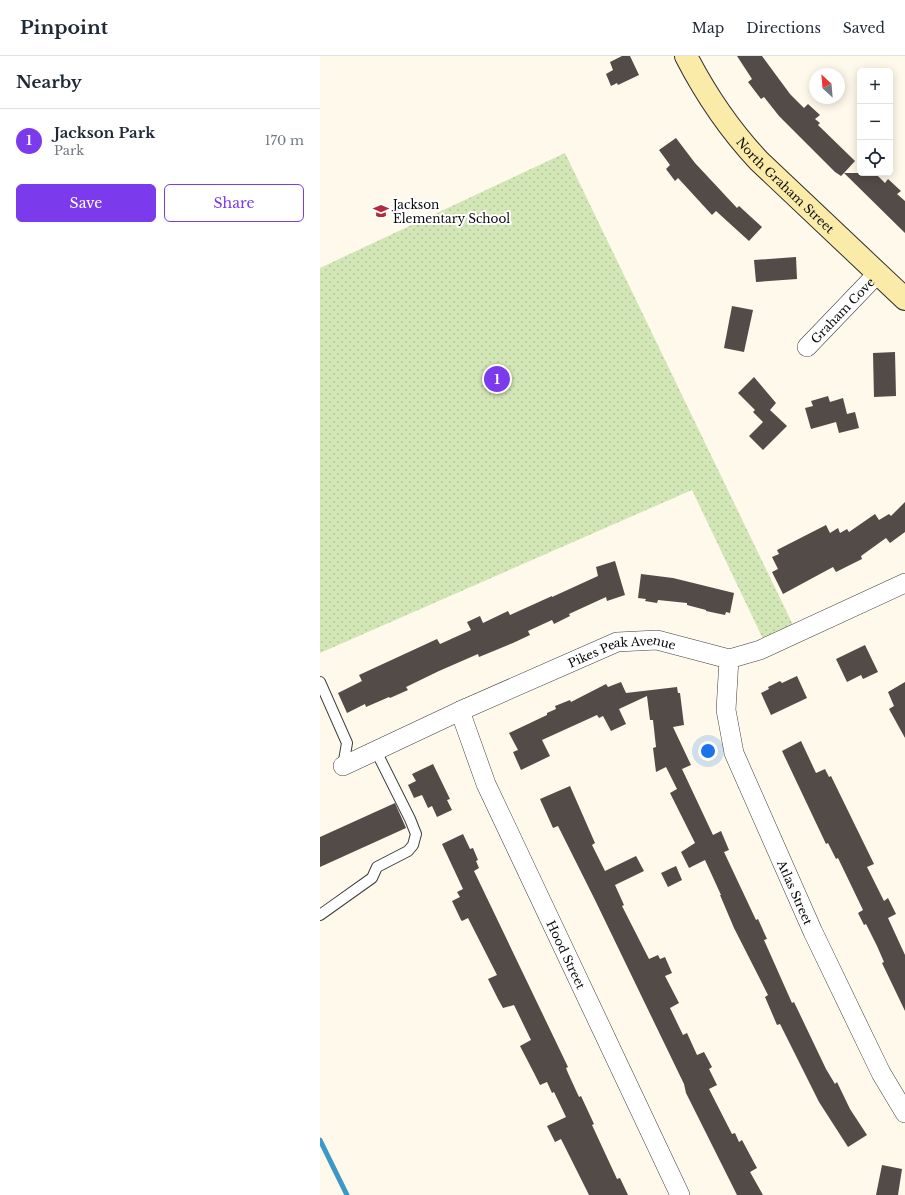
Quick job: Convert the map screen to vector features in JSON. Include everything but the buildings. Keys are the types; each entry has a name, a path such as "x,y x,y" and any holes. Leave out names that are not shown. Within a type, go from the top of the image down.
{"main road":[{"name":"North Graham Street","path":"686,56 700,84 737,138 759,161 905,299"}],"street":[{"name":"Graham Cove","path":"807,347 878,273"},
{"path":"728,659 760,650 904,586"},
{"name":"Pikes Peak Avenue","path":"343,766 460,710 617,642 657,640 728,659"},
{"name":"Atlas Street","path":"728,659 726,710 734,753 823,953 880,1073 905,1113"},
{"name":"Hood Street","path":"460,710 486,784 680,1195"}],"lane":[{"path":"320,682 347,743 343,766"},
{"path":"320,915 372,878 377,867 408,851 413,845 416,834 376,751"}],"green space":[{"path":"565,153 794,627 764,641 692,490 320,653 320,268"}],"waterway":[{"path":"320,1140 347,1195"}],"place":[{"name":"Jackson Elementary School","path":"381,211"},
{"name":"Jackson Park","path":"497,379"}]}
